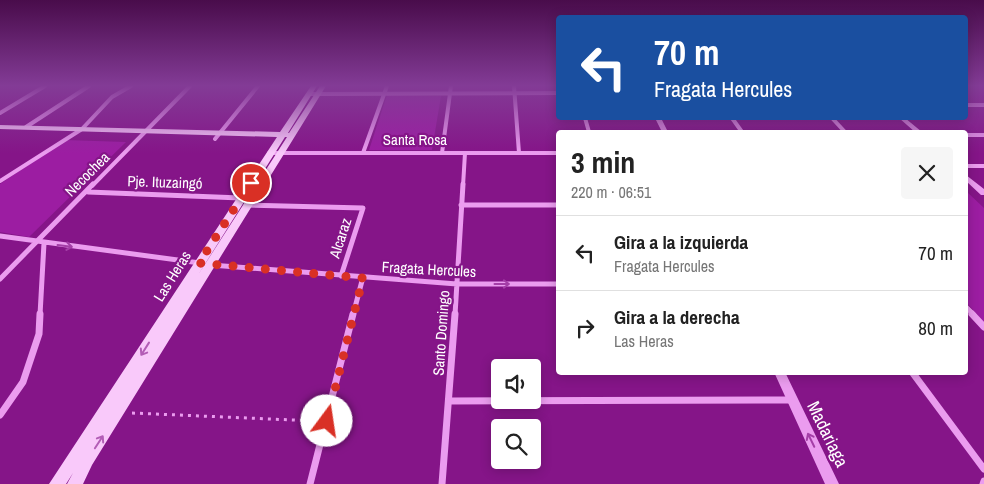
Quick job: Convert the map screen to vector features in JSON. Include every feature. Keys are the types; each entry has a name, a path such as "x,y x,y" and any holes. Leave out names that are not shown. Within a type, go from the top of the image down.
{"main road":[{"name":"Las Heras","path":"244,202 282,153 286,138 303,109"},
{"path":"0,127 82,129 145,134"},
{"path":"0,134 145,134 286,138"},
{"name":"Las Heras","path":"57,484 204,264 244,202 271,153 286,138"},
{"name":"Las Heras","path":"75,484 87,460 118,412 204,264"}],"street":[{"path":"26,127 54,109"},
{"path":"0,180 82,129 101,109"},
{"name":"Necochea","path":"0,279 41,242 169,109"},
{"path":"217,136 239,109"},
{"path":"363,153 379,109"},
{"path":"442,153 448,109"},
{"path":"516,109 518,153"},
{"path":"834,120 843,130"},
{"path":"904,120 917,130"},
{"path":"968,135 984,135"},
{"name":"Santa Rosa","path":"271,153 556,153"},
{"name":"Santo Domingo","path":"442,484 465,153"},
{"path":"968,166 984,166"},
{"path":"968,180 984,193"},
{"name":"Pje. Ituzaingó","path":"88,192 364,208"},
{"path":"461,205 556,205"},
{"name":"Alcaraz","path":"341,276 364,208"},
{"name":"Fragata Hercules","path":"0,236 204,264 363,278 457,284 556,284"},
{"path":"0,415 23,382 39,334 41,242"},
{"path":"310,484 363,278"},
{"path":"968,309 984,327"},
{"name":"Madariaga","path":"780,375 832,484"},
{"path":"914,375 984,469"},
{"path":"449,401 792,400"}],"path":[{"path":"118,412 327,421"}],"shaded area":[{"path":"383,109 439,109 432,150 369,150"},
{"path":"65,140 126,142 29,237 0,232 0,184"},
{"path":"968,193 984,208 984,322 968,304"}],"route":[{"path":"251,183 199,263 363,278 327,421"}]}
